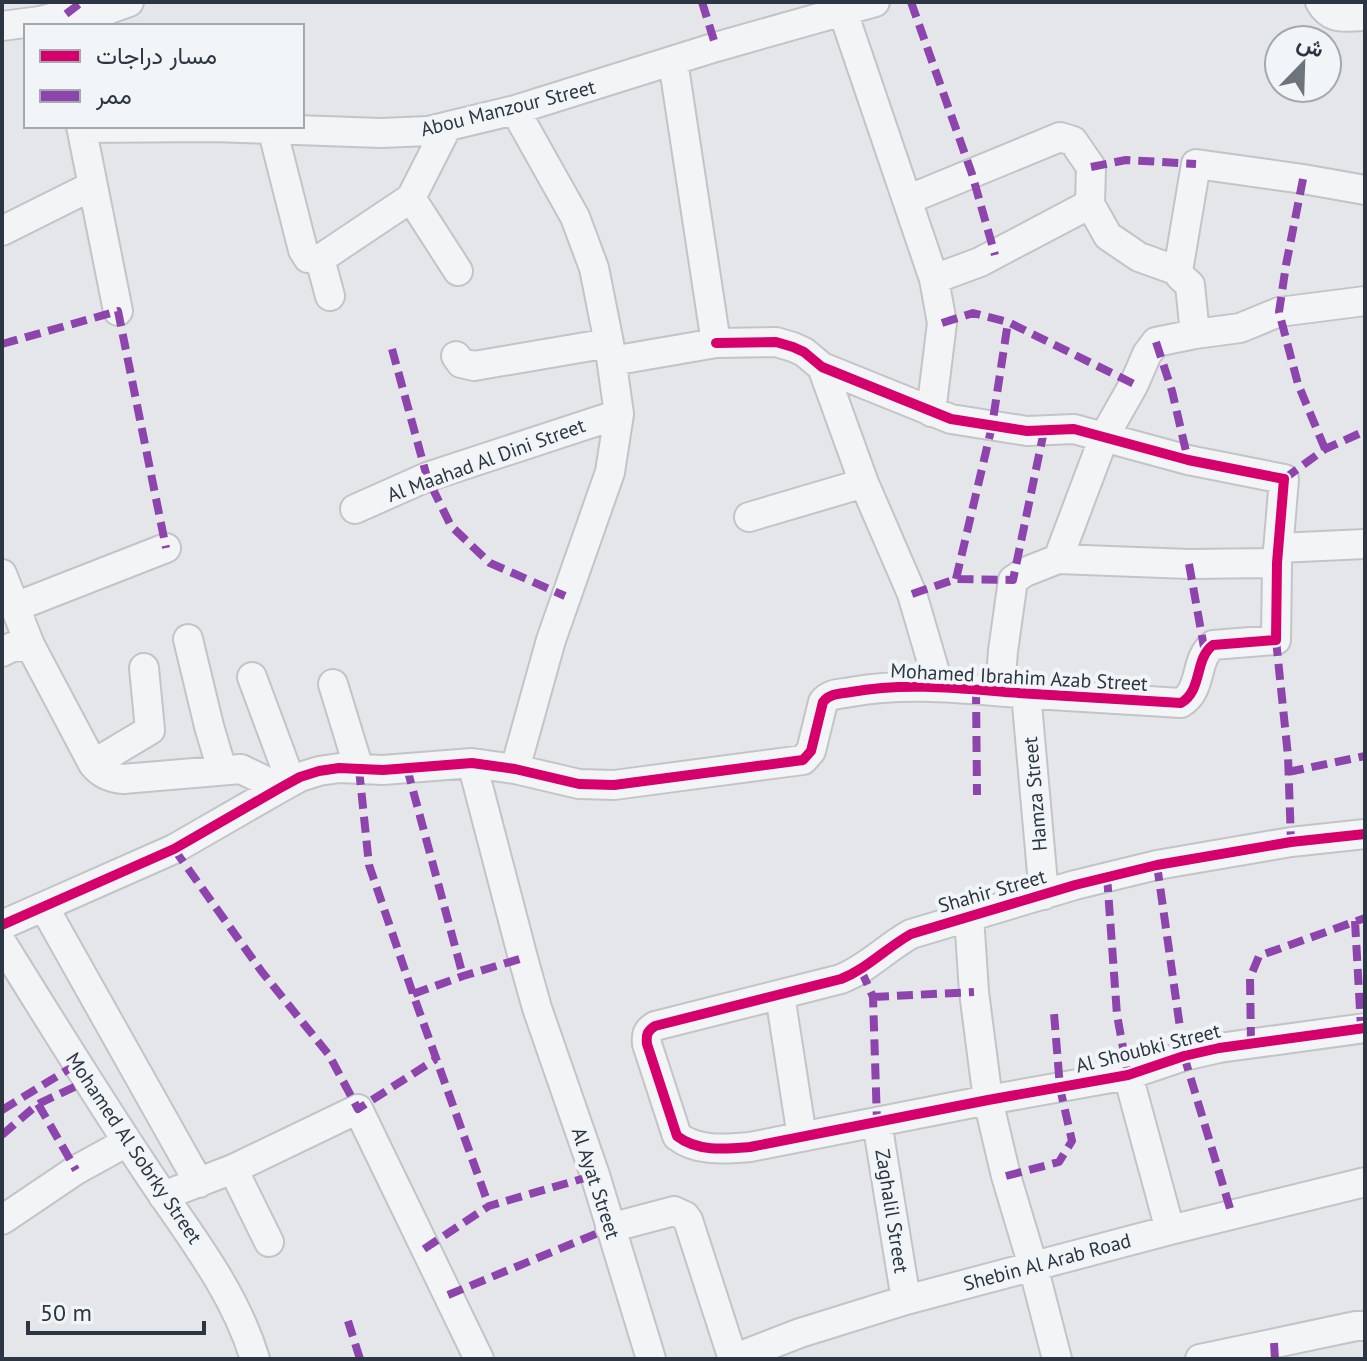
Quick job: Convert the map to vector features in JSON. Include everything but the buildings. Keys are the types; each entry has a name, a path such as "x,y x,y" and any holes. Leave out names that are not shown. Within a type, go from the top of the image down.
{"street":[{"path":"2,26 104,11 129,2"},
{"name":"Abou Manzour Street","path":"272,128 396,133 428,131 515,110 716,47 875,2"},
{"path":"1320,2 1332,16 1365,16"},
{"path":"843,12 934,279 942,323 931,412"},
{"path":"673,61 716,343"},
{"path":"515,110 575,217 594,268 611,352 619,414 610,472 551,640 515,769"},
{"path":"272,128 303,250 308,258 320,259 411,198 447,127"},
{"path":"81,128 118,311"},
{"path":"907,200 1060,137 1073,141 1091,167 1090,204 1108,236 1139,257 1178,271"},
{"path":"1195,334 1191,287 1178,271 1196,164 1365,190"},
{"path":"2,231 92,186"},
{"path":"411,198 458,271"},
{"path":"934,279 980,262 1090,204"},
{"path":"320,259 330,296"},
{"path":"1365,301 1279,312 1240,328 1156,342 1104,437 1058,559 1189,564 1365,544"},
{"path":"456,356 461,363 474,366 716,343 776,342 804,352 822,367 931,412 961,421 1027,431 1074,429 1188,460 1284,479 1278,556"},
{"path":"822,367 864,483 912,594 939,686"},
{"name":"Al Maahad Al Dini Street","path":"355,509 427,477 619,414"},
{"path":"749,517 864,483"},
{"path":"15,607 166,548"},
{"name":"Mohamed Ibrahim Azab Street","path":"2,925 174,849 285,785 319,771 472,763 579,784 614,785 803,760 811,751 827,697 897,686 939,686 1181,703 1192,692 1209,647 1276,640 1278,556"},
{"name":"Hamza Street","path":"1044,895 1013,692 1003,651 1013,580 1058,559"},
{"path":"2,574 30,645 98,771 123,779 241,769 285,785"},
{"path":"188,639 222,770"},
{"path":"2,652 12,647 30,645"},
{"path":"93,764 150,730 144,668"},
{"path":"252,677 285,785"},
{"path":"333,684 359,769"},
{"name":"Al Ayat Street","path":"472,763 537,1008 595,1175 651,1359"},
{"name":"Shahir Street","path":"647,1034 655,1026 852,975 911,934 1107,876 1291,842 1365,834"},
{"path":"44,907 199,1183"},
{"path":"969,916 974,992 988,1100 1057,1359"},
{"name":"Mohamed Al Sobrky Street","path":"2,943 127,1142 211,1263 244,1329 255,1359"},
{"path":"780,995 802,1137"},
{"name":"Al Shoubki Street","path":"647,1034 647,1044 677,1136 696,1146 728,1149 1128,1075 1219,1048 1365,1028"},
{"path":"1128,1075 1170,1230"},
{"path":"163,1196 233,1169 358,1109 479,1359"},
{"name":"Zaghalil Street","path":"877,1122 906,1300"},
{"path":"2,1220 76,1170 127,1142"},
{"path":"233,1169 269,1242"},
{"name":"Shebin Al Arab Road","path":"733,1359 804,1346 906,1300 1365,1182"},
{"path":"610,1228 674,1211 685,1216 733,1359"},
{"path":"1200,1359 1365,1326"}],"marked path":[{"path":"66,14 82,2"},
{"path":"702,2 716,47"},
{"path":"911,2 972,174 995,255"},
{"path":"1091,167 1126,160 1196,164"},
{"path":"1303,179 1279,312 1298,384 1325,449"},
{"path":"2,344 118,311 166,548"},
{"path":"942,323 973,313 1008,322 1134,384"},
{"path":"956,579 992,426 1008,322"},
{"path":"1156,342 1172,391 1188,460"},
{"path":"392,349 427,477 451,526 490,563 565,596"},
{"path":"912,594 956,579 1013,580 1044,431"},
{"path":"1284,479 1325,449 1365,431"},
{"path":"1189,564 1205,653"},
{"path":"1276,640 1288,756 1291,842"},
{"path":"976,688 977,795"},
{"path":"1288,772 1365,756"},
{"path":"407,768 463,976"},
{"path":"359,769 369,865 489,1206"},
{"path":"174,849 262,972 329,1055 358,1109 436,1059"},
{"path":"1157,865 1184,1056 1232,1215"},
{"path":"1107,876 1117,1015 1128,1075"},
{"path":"1251,1043 1250,978 1259,956 1365,918"},
{"path":"1355,921 1361,1028"},
{"path":"413,994 523,958"},
{"path":"861,970 873,997 877,1122"},
{"path":"873,997 974,992"},
{"path":"1006,1176 1059,1162 1072,1141 1060,1088 1054,1013"},
{"path":"2,1110 77,1064"},
{"path":"2,1135 38,1104 87,1081"},
{"path":"38,1104 76,1170"},
{"path":"424,1249 489,1206 595,1175"},
{"path":"448,1295 610,1228"},
{"path":"348,1321 360,1359"},
{"path":"1274,1343 1275,1359"}],"cycle path":[{"path":"2,925 174,849 300,777 319,771 472,763 579,784 614,785 803,760 811,751 823,702 836,694 920,687 1181,703 1193,690 1203,658 1213,645 1276,640 1277,563 1284,479 1188,460 1074,429 1027,431 951,419 822,367 793,347 776,342 716,343"},
{"path":"1365,834 1291,842 1157,865 1075,885 911,934 841,979 655,1026 647,1036 647,1044 677,1136 693,1145 722,1149 750,1147 1128,1075 1219,1048 1365,1028"}]}
